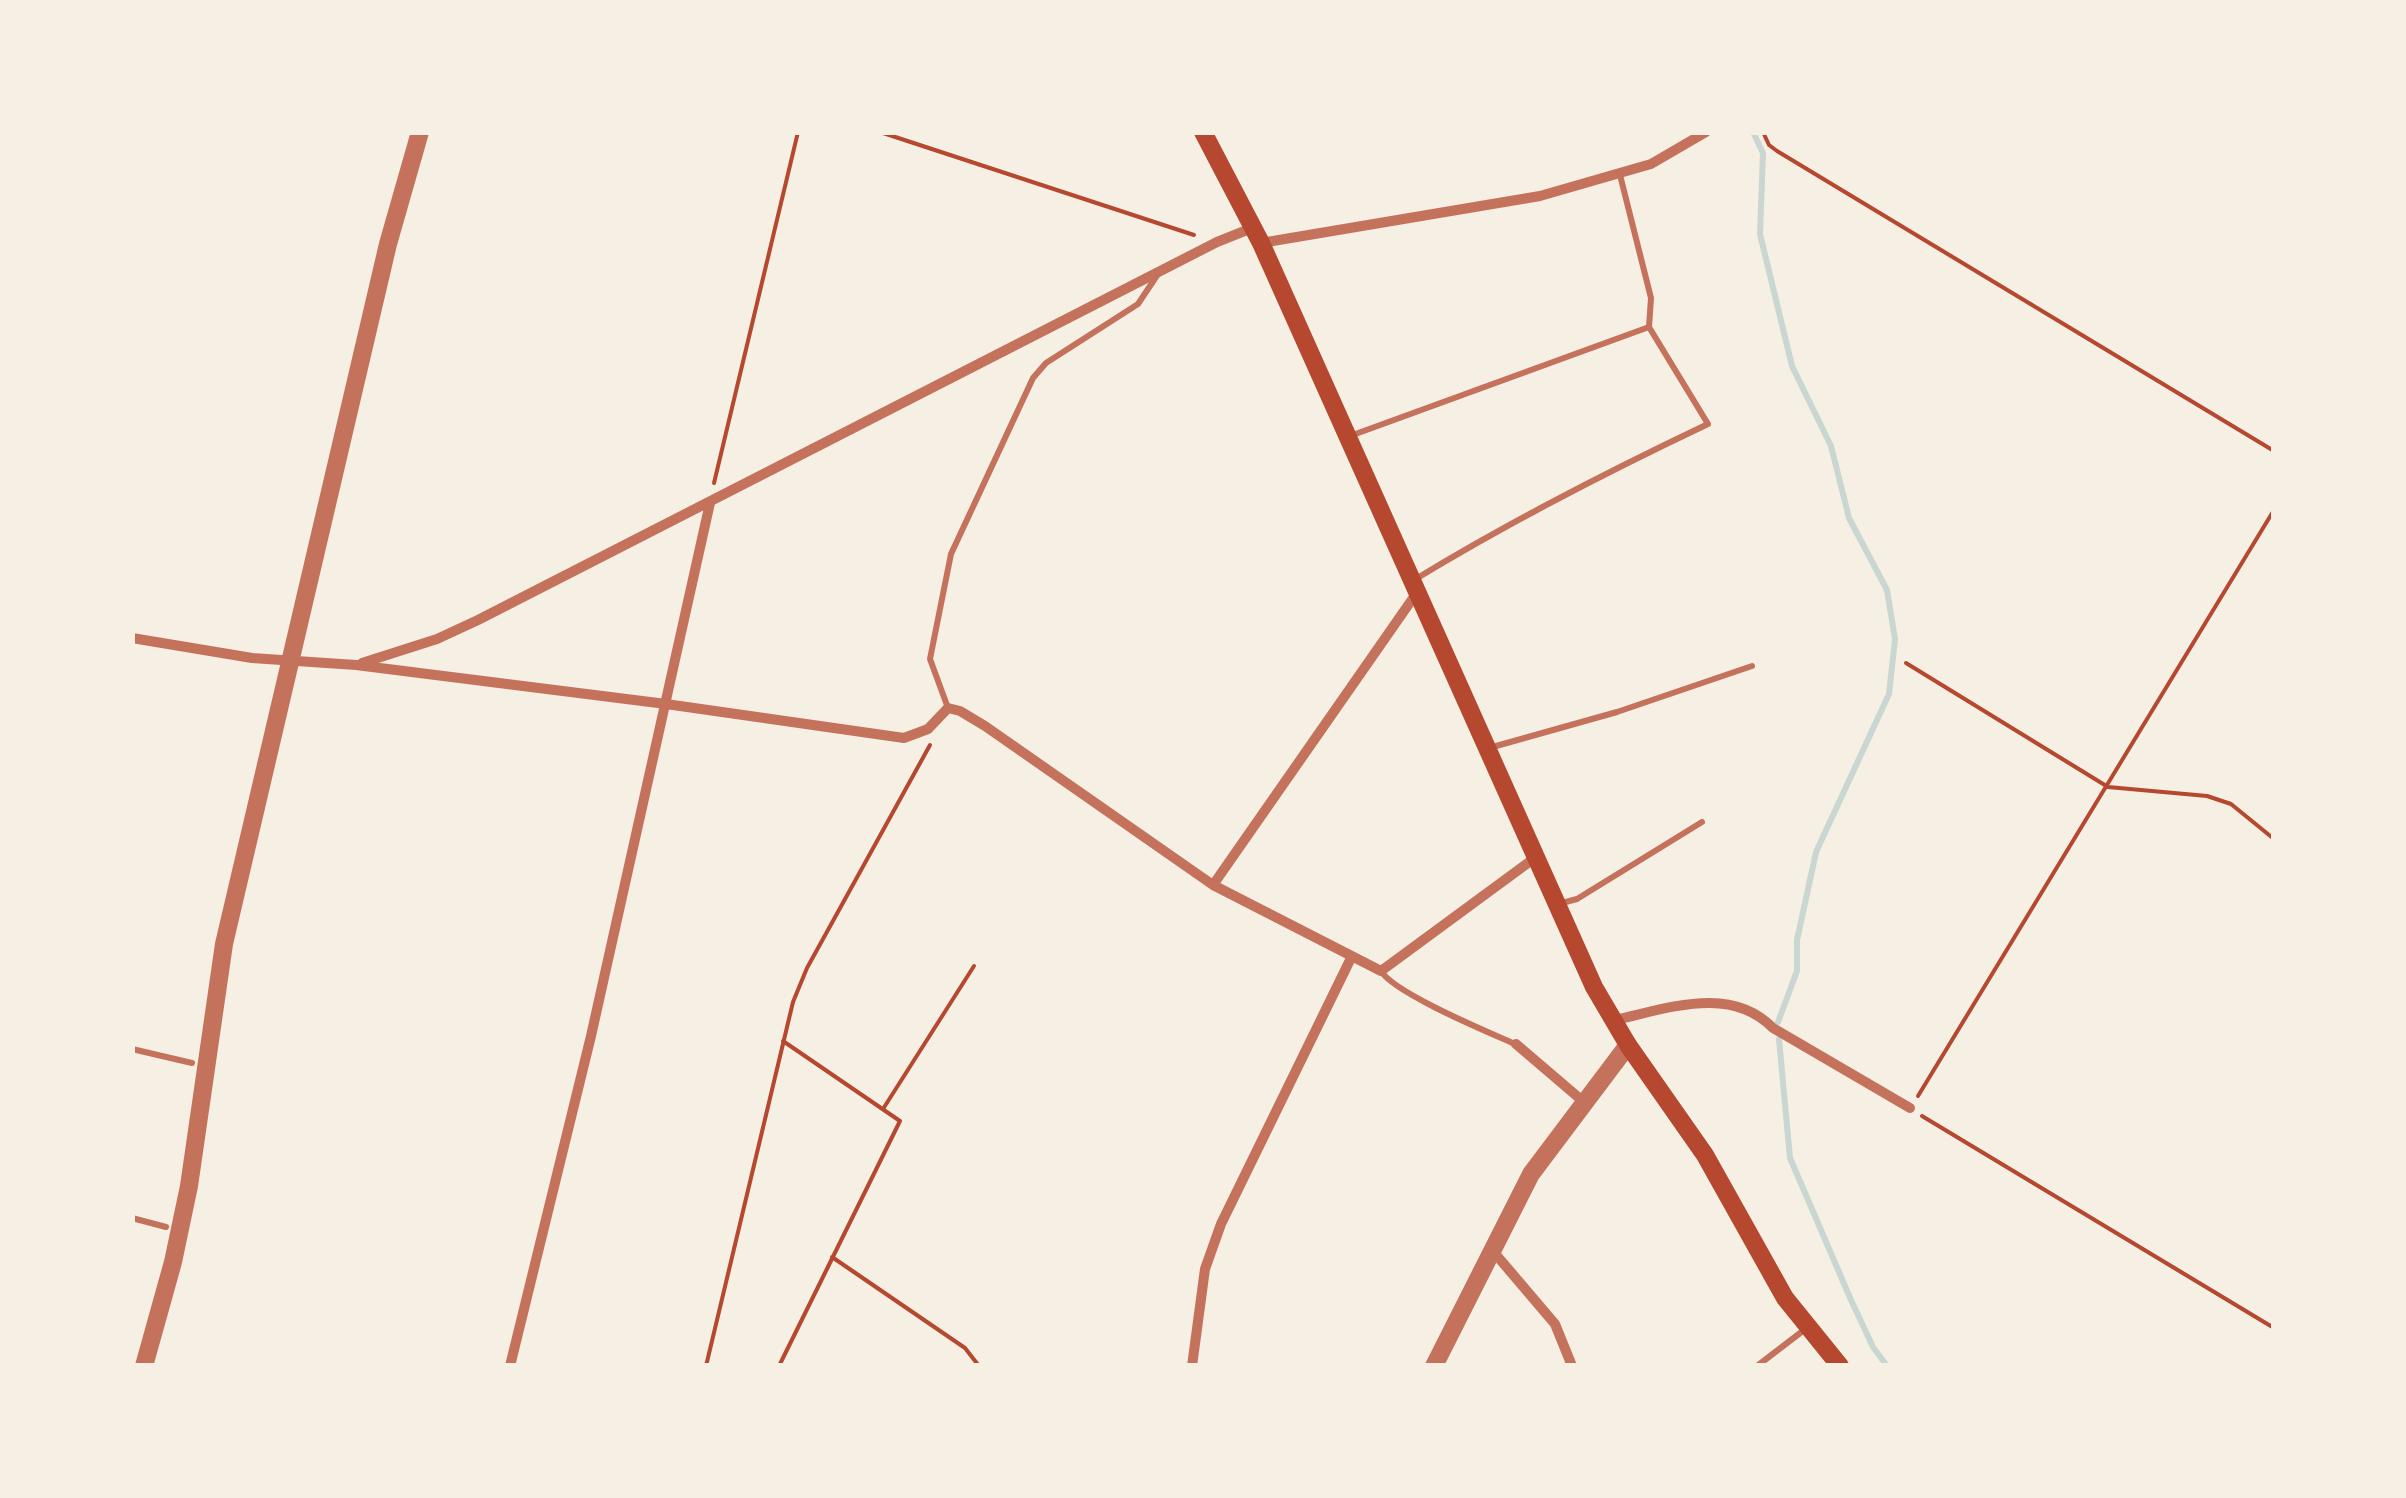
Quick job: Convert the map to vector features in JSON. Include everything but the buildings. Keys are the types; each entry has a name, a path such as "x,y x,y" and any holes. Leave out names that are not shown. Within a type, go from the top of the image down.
{"main road":[{"path":"1203,132 1256,235 1349,436 1594,987 1628,1044 1705,1155 1785,1298 1840,1366"}],"street":[{"path":"144,1366 189,1186 224,944 388,244 420,132"},
{"path":"356,665 478,620 1217,242 1540,196 1652,164 1706,132"},
{"path":"510,1366 710,503"},
{"path":"1212,885 1416,586"},
{"path":"132,638 252,658 356,665 904,738 928,729 948,708 985,726 1212,885 1381,971 1536,857"},
{"path":"1192,1366 1205,1269 1220,1224 1352,956"},
{"path":"1614,1020 1690,1003 1718,1002 1741,1007 1759,1014 1773,1028 1910,1108"},
{"path":"1516,1044 1585,1102"},
{"path":"1434,1366 1531,1174 1628,1044"},
{"path":"1492,1250 1555,1324 1572,1366"}],"lane":[{"path":"1416,586 1532,510 1708,424 1649,327 1650,298 1620,175"},
{"path":"948,708 930,659 951,554 1034,378 1046,364 1138,304 1159,273"},
{"path":"1349,436 1649,327"},
{"path":"1488,748 1616,712 1752,666"},
{"path":"1557,905 1577,899 1702,822"},
{"path":"1381,971 1386,979 1424,1000 1516,1044"},
{"path":"132,1049 192,1063"},
{"path":"132,1218 166,1227"},
{"path":"1757,1366 1809,1327"}],"path":[{"path":"710,503 798,132"},
{"path":"880,132 1217,242"},
{"path":"1763,132 1777,150 2274,451"},
{"path":"2274,510 1910,1108 2274,1328"},
{"path":"1906,663 2108,787 2207,796 2231,804 2274,839"},
{"path":"706,1366 793,1002 807,968 930,744 928,729"},
{"path":"883,1109 974,966"},
{"path":"779,1366 900,1121 782,1041"},
{"path":"832,1257 965,1348 979,1366"}],"waterway":[{"path":"1753,132 1763,153 1760,234 1792,366 1831,446 1849,518 1887,590 1895,639 1889,694 1816,852 1797,940 1797,971 1778,1022"},
{"path":"1779,1039 1790,1158 1851,1300 1873,1347 1887,1366"}]}
